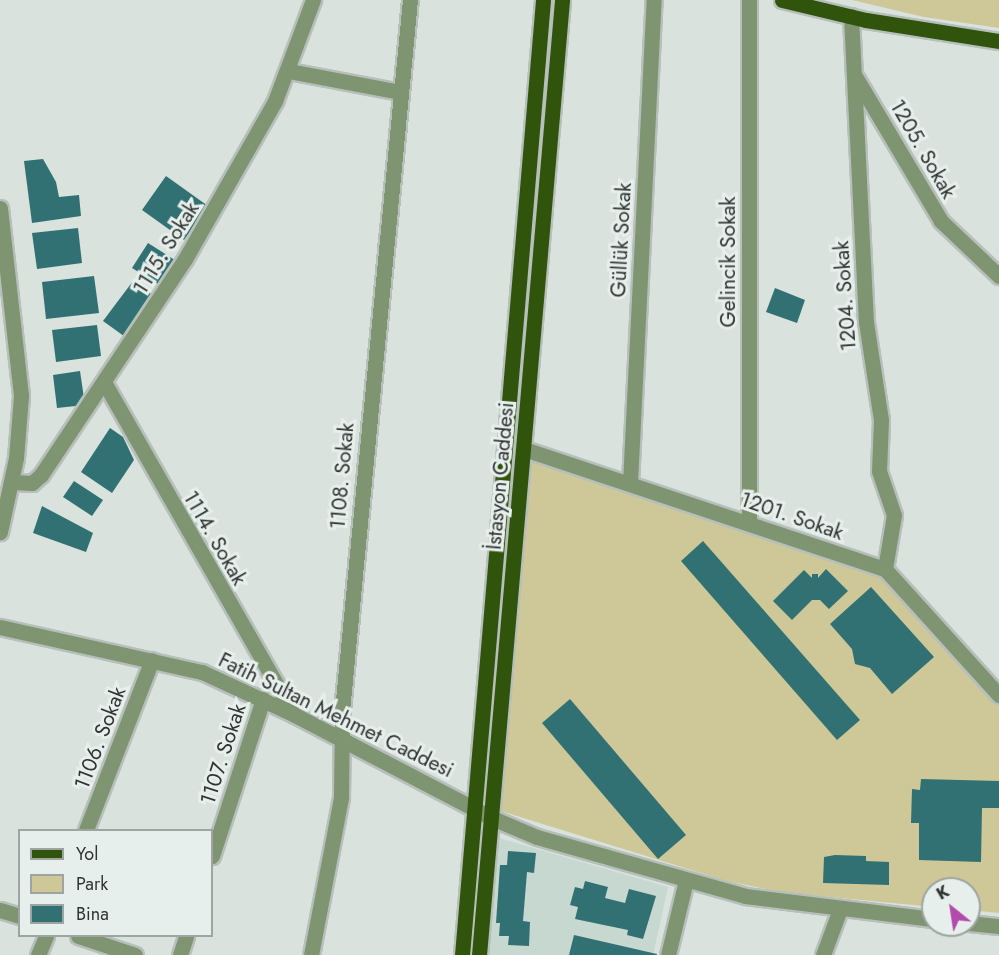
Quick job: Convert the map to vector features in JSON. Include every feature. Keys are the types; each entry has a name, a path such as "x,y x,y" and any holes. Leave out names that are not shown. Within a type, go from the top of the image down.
{"main road":[{"name":"İstasyon Caddesi","path":"462,955 543,0"},
{"name":"İstasyon Caddesi","path":"479,955 562,0"},
{"path":"782,0 850,16 999,41"}],"street":[{"name":"1115. Sokak","path":"12,482 32,483 41,474 104,382 218,205 289,71 313,0"},
{"name":"1108. Sokak","path":"311,955 341,797 342,738 410,0"},
{"name":"Güllük Sokak","path":"630,483 654,0"},
{"name":"Gelincik Sokak","path":"749,0 749,523"},
{"name":"1204. Sokak","path":"850,16 866,322 881,420 879,471 894,515 885,569"},
{"path":"289,71 400,92"},
{"name":"1205. Sokak","path":"854,74 927,200 960,242 999,276"},
{"path":"0,208 21,396 12,482 0,532"},
{"name":"1114. Sokak","path":"104,382 293,714"},
{"name":"1201. Sokak","path":"524,449 885,569 999,695"},
{"name":"Fatih Sultan Mehmet Caddesi","path":"0,627 202,672 342,738 492,818 537,837 755,898 921,918"},
{"name":"1106. Sokak","path":"87,829 152,660"},
{"name":"1107. Sokak","path":"213,853 262,699"},
{"path":"668,955 686,880"},
{"path":"823,955 840,909"},
{"path":"0,910 18,915"},
{"path":"981,924 999,926"},
{"path":"38,955 46,937"},
{"path":"81,937 135,955"},
{"path":"180,955 186,937"}],"shaded area":[{"path":"499,838 668,887 653,955 486,955"}],"green space":[{"path":"852,0 999,0 999,28 924,17"},
{"path":"530,459 882,574 999,702 999,913 981,911 981,877 921,877 921,906 780,892 727,881 501,811"}],"building":[{"path":"43,159 56,182 59,197 79,195 81,216 32,223 24,161"},
{"path":"166,176 208,206 184,240 142,210"},
{"path":"78,228 82,263 37,269 32,233"},
{"path":"148,243 178,262 163,287 132,268"},
{"path":"94,276 99,313 46,319 42,282"},
{"path":"133,281 158,299 128,339 103,321"},
{"path":"775,288 805,300 797,323 766,312"},
{"path":"97,325 101,356 56,362 52,330"},
{"path":"80,371 85,405 57,408 53,375"},
{"path":"110,428 123,437 134,460 112,493 81,472"},
{"path":"74,481 103,500 92,516 63,497"},
{"path":"42,506 93,533 86,552 33,533"},
{"path":"703,541 860,720 837,740 681,561"},
{"path":"826,569 848,591 829,609 820,600 812,600 792,620 773,601 804,570 812,578 812,574 818,574 818,578"},
{"path":"871,587 934,657 892,694 870,668 855,664 852,649 830,624"},
{"path":"570,699 686,835 658,859 542,723"},
{"path":"921,779 999,781 999,808 982,808 981,862 919,860 919,823 911,823 912,789 920,790"},
{"path":"508,851 536,853 534,873 527,872 523,921 530,922 529,946 508,945 509,936 499,936 500,923 496,923 500,865 507,865"},
{"path":"866,856 866,861 889,862 889,885 823,883 824,857"},
{"path":"585,881 608,887 605,898 625,903 629,889 656,896 643,939 627,935 628,930 575,919 578,907 570,905 575,887 583,889"},
{"path":"574,935 657,954 657,955 569,955"}]}
